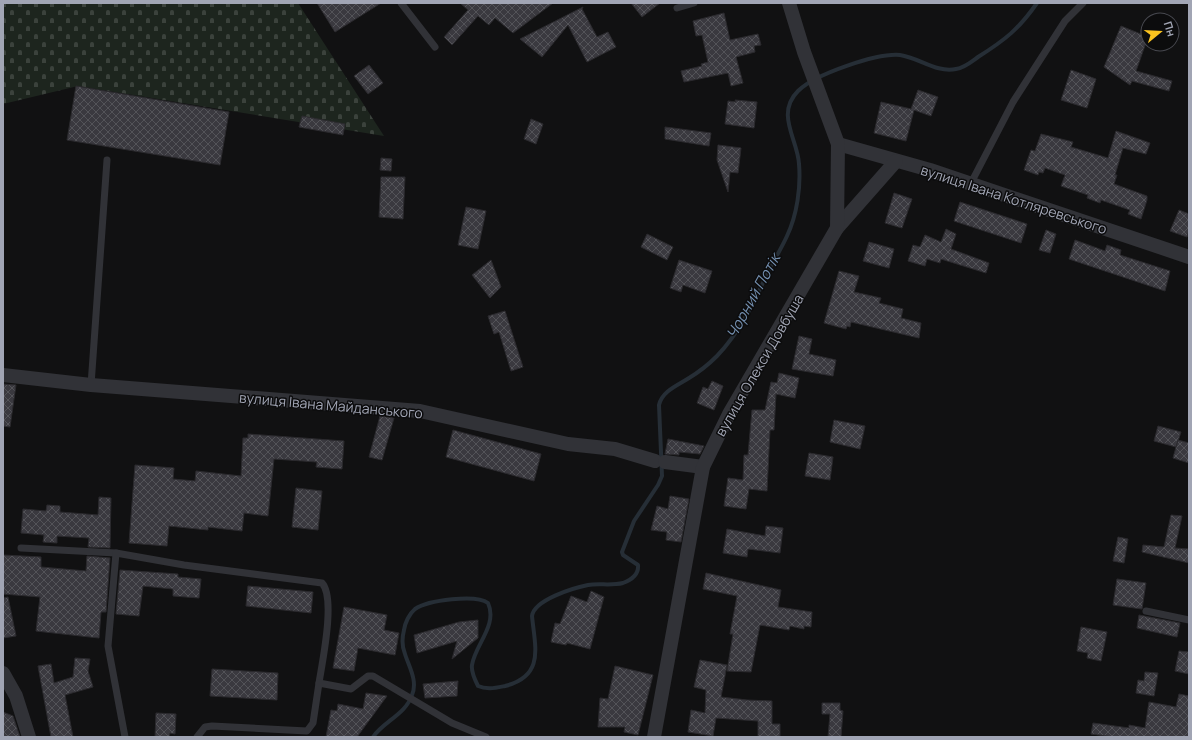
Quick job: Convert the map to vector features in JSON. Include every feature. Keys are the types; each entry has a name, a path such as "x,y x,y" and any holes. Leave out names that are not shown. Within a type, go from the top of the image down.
{"street":[{"name":"вулиця Олекси Довбуша","path":"654,737 703,467 729,414 837,228 838,144 810,68 789,3"},
{"name":"вулиця Івана Котляревського","path":"838,144 971,183 1189,257"},
{"path":"837,228 896,161"},
{"name":"вулиця Івана Майданського","path":"3,375 91,385 420,411 568,444 615,449 660,462 703,467"},
{"path":"3,673 16,696 29,737"}],"lane":[{"path":"401,3 435,46"},
{"path":"677,8 694,3"},
{"path":"971,183 1013,102 1065,21 1083,3"},
{"path":"91,385 107,160"},
{"path":"21,548 116,553 184,565 322,583 327,592 328,629 313,723 307,731 212,726 205,727 196,737"},
{"path":"116,553 108,646 125,737"},
{"path":"1146,611 1189,620"},
{"path":"319,683 351,689 368,676 373,676 452,723 486,737"}],"green space":[{"path":"3,3 298,3 384,136 78,86 3,104"}],"building":[{"path":"317,3 381,3 335,32"},
{"path":"460,3 553,3 513,33 495,18 489,25 478,16 452,45 444,37 468,10"},
{"path":"631,3 660,3 642,17"},
{"path":"583,7 582,9 597,37 608,32 616,47 587,62 568,25 542,57 520,39"},
{"path":"724,13 730,40 758,34 761,45 754,46 755,52 736,57 743,83 731,86 728,73 684,82 681,71 702,66 701,64 708,62 702,35 696,36 693,21"},
{"path":"1121,26 1140,34 1140,52 1143,52 1136,71 1172,81 1169,91 1132,81 1130,85 1104,67"},
{"path":"369,65 383,83 368,94 354,76"},
{"path":"1071,70 1096,79 1087,108 1061,100"},
{"path":"76,86 229,112 220,165 67,140"},
{"path":"918,90 938,97 931,116 914,110 906,141 874,133 881,102 911,109"},
{"path":"735,100 757,102 754,128 725,124 728,101 736,102"},
{"path":"302,116 345,124 343,135 299,127"},
{"path":"531,119 543,124 536,144 524,139"},
{"path":"665,127 711,133 709,146 665,139"},
{"path":"1116,131 1150,143 1146,154 1123,148 1115,175 1117,175 1114,184 1147,196 1141,219 1128,214 1130,210 1101,200 1100,203 1087,198 1088,195 1061,186 1065,175 1045,168 1043,173 1039,172 1038,175 1024,170 1031,150 1035,151 1041,134 1073,142 1071,147 1108,158"},
{"path":"718,145 741,148 738,173 730,172 728,192 717,160"},
{"path":"381,158 392,159 391,171 380,170"},
{"path":"381,177 405,177 403,219 379,217"},
{"path":"894,193 912,199 902,228 885,223"},
{"path":"960,202 1027,224 1021,243 954,221"},
{"path":"466,207 486,211 478,249 458,245"},
{"path":"1179,210 1189,214 1189,230 1187,237 1170,231"},
{"path":"946,229 956,234 951,249 989,263 986,273 941,259 940,263 927,259 925,266 908,261 913,245 920,247 925,235 941,242"},
{"path":"1046,230 1056,234 1050,253 1039,250"},
{"path":"647,234 673,247 667,260 641,247"},
{"path":"1075,240 1105,251 1107,245 1121,250 1120,255 1170,271 1165,291 1069,259"},
{"path":"869,242 894,249 889,268 863,261"},
{"path":"491,260 501,287 490,298 472,275"},
{"path":"679,260 712,271 705,293 683,285 681,292 670,288"},
{"path":"839,271 859,276 854,292 881,298 879,303 903,309 901,318 921,323 919,338 851,322 850,327 847,326 846,329 824,323"},
{"path":"505,311 523,367 511,371 499,332 494,334 488,316"},
{"path":"799,336 812,339 809,354 836,360 833,376 792,369"},
{"path":"779,373 799,378 795,398 776,394 774,430 770,430 767,491 749,489 746,509 724,506 728,478 743,480 744,455 748,455 752,410 765,410 771,382 777,383"},
{"path":"712,381 723,386 714,410 697,403 703,387 708,389"},
{"path":"3,384 16,385 10,427 3,426"},
{"path":"380,416 394,418 382,460 369,457"},
{"path":"834,420 865,426 860,449 830,442"},
{"path":"1158,426 1181,432 1176,447 1154,441"},
{"path":"453,430 541,454 534,481 446,457"},
{"path":"248,434 344,441 342,469 316,467 317,462 274,459 268,516 244,513 242,531 208,527 208,530 169,526 167,546 129,543 135,465 174,468 173,479 195,481 196,471 241,476 243,438 248,438"},
{"path":"668,439 704,446 700,454 679,452 679,455 665,454"},
{"path":"1178,440 1189,443 1189,463 1173,458"},
{"path":"809,453 833,457 830,480 805,476"},
{"path":"296,488 322,491 318,530 292,527"},
{"path":"670,496 689,499 681,542 666,540 667,532 651,530 657,506 668,509"},
{"path":"99,497 111,498 110,548 88,547 89,538 57,536 57,543 43,542 44,535 21,533 23,509 46,511 47,505 60,506 60,512 98,515"},
{"path":"1171,515 1182,516 1175,548 1189,549 1189,563 1142,552 1143,545 1164,547"},
{"path":"766,526 783,528 780,553 748,549 747,557 723,553 727,529 765,536"},
{"path":"1118,537 1128,539 1124,563 1113,561"},
{"path":"3,555 41,557 41,567 86,571 87,556 110,558 106,612 101,612 99,638 36,631 40,597 3,594"},
{"path":"120,570 178,574 178,577 201,579 199,598 173,596 173,589 143,586 139,616 116,614"},
{"path":"706,573 781,590 778,607 812,612 811,627 804,626 804,629 790,626 789,630 760,625 751,672 727,671 733,634 730,634 737,596 703,589"},
{"path":"1117,579 1146,583 1142,609 1113,605"},
{"path":"248,586 313,592 311,613 246,606"},
{"path":"591,591 604,597 590,649 567,643 566,645 551,642 555,623 560,624 571,596 587,602"},
{"path":"8,597 16,636 3,638 3,598"},
{"path":"344,607 387,615 384,630 399,633 395,655 358,648 354,671 333,668"},
{"path":"1139,615 1180,623 1177,637 1137,628"},
{"path":"478,620 478,638 452,659 457,641 417,653 414,635 459,622"},
{"path":"1081,627 1107,632 1101,661 1087,658 1088,653 1077,651"},
{"path":"1179,651 1189,652 1189,674 1175,671"},
{"path":"75,658 90,659 88,671 93,687 65,695 73,737 51,737 38,666 51,664 54,683 73,677"},
{"path":"700,660 727,665 721,697 772,701 772,724 780,724 780,737 758,737 758,721 716,718 713,736 688,732 691,710 705,713 706,690 694,687"},
{"path":"615,666 653,675 638,735 624,732 625,727 598,727 600,698 608,699"},
{"path":"212,669 278,673 277,700 210,696"},
{"path":"1145,672 1158,673 1154,696 1136,693 1138,680 1144,681"},
{"path":"458,681 457,696 425,698 423,684"},
{"path":"366,693 387,696 357,737 326,737 331,710 337,711 338,704 363,709"},
{"path":"1179,694 1189,696 1189,737 1113,737 1091,734 1093,723 1129,728 1129,725 1145,728 1149,702 1176,707"},
{"path":"822,703 840,703 840,710 843,711 841,737 828,737 830,714 822,714"},
{"path":"3,712 13,716 20,737 3,737"},
{"path":"156,713 176,714 175,734 170,733 169,737 155,737"}],"waterway":[{"name":"Чорний Потік","path":"373,737 382,727 400,713 409,702 414,690 411,669 404,651 403,639 406,622 415,609 430,603 452,599 473,599 482,600 488,603 490,619 485,635 474,657 472,670 478,686 488,688 505,686 518,681 527,675 532,668 535,659 535,639 532,616 534,610 539,605 555,596 573,589 592,584 623,583 632,579 636,574 638,565 623,555 622,552 634,521 658,485 662,476 659,405 661,400 667,392 711,362 726,346 741,325 790,228 798,201 799,164 788,118 788,109 791,100 798,91 806,84 847,66 877,57 890,55 900,55 942,69 949,70 962,67 996,45 1011,33 1018,27 1037,3"}]}
